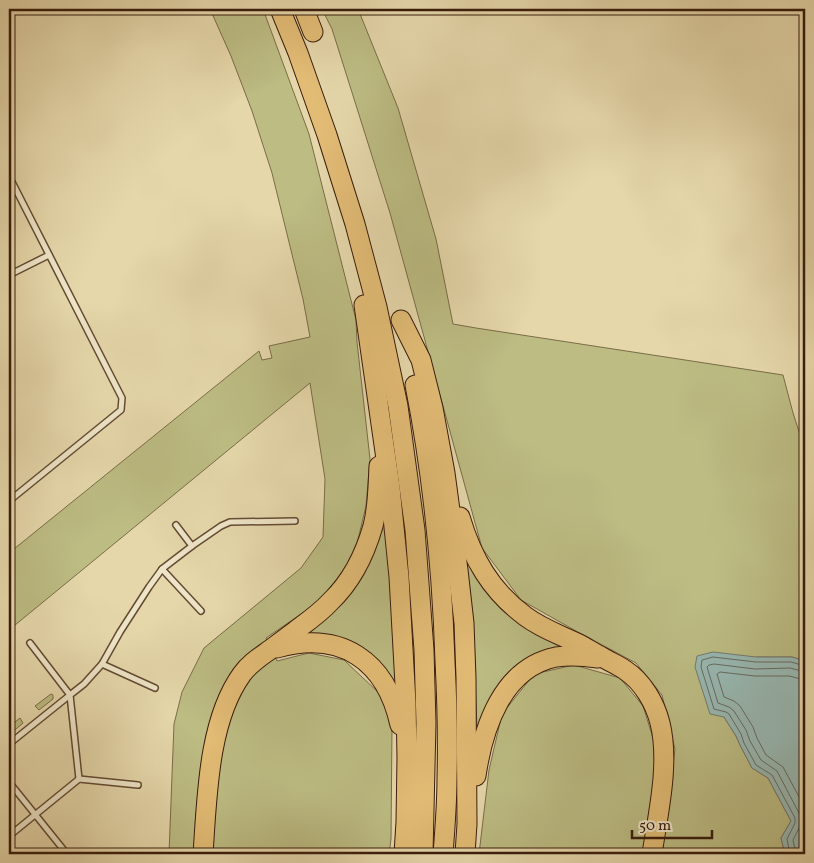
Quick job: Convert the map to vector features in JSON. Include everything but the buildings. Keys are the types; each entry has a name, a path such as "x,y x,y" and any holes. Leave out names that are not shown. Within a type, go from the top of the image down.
{"highway":[{"path":"280,9 327,135 355,224 377,307 398,406 415,530 424,650 426,723 423,854"},
{"path":"304,9 313,32"},
{"path":"355,224 354,257 365,311 382,425 400,577 407,758 404,854"},
{"path":"444,854 447,706 439,550 427,453 401,320 421,360 433,408 445,473 458,570 464,623 466,678 467,824 465,854"},
{"path":"204,854 208,781 222,713 241,674 252,661 269,651 331,602 351,577 363,554 373,526 382,425"},
{"path":"445,473 472,552 484,574 496,589 509,603 535,623 627,671 649,696 660,723 664,753 664,771 652,854"},
{"path":"269,651 293,644 319,642 350,651 369,664 378,672 390,692 397,713 407,758"},
{"path":"467,824 479,757 492,714 506,690 525,671 545,661 568,656 603,658"}],"lane":[{"path":"9,176 122,398 121,410 9,501"},
{"path":"9,275 49,254"},
{"path":"9,744 84,684 102,664 134,609 162,568 221,526 230,522 295,521"},
{"path":"176,525 192,546"},
{"path":"162,568 201,611"},
{"path":"30,643 70,695 79,779"},
{"path":"102,664 155,688"},
{"path":"9,836 79,779 138,785"},
{"path":"9,782 66,854"}],"green space":[{"path":"210,9 263,9 309,134 356,320 370,459 366,506 355,552 339,577 317,603 266,638 277,661 309,653 344,660 380,694 392,727 391,839 389,854 169,854 174,724 182,692 204,648 301,568 323,537 325,479 310,383 9,630 9,553 259,351 262,360 272,358 269,346 310,337 303,299 272,173 252,111 231,56"},
{"path":"322,9 358,9 398,108 436,239 453,324 783,375 805,450 805,661 792,657 756,657 724,717 752,768 768,778 791,821 781,838 785,854 662,854 675,749 662,695 636,663 521,600 482,548 390,213 332,29"},
{"path":"384,513 392,589 396,683 394,685 305,637 303,633"},
{"path":"466,556 572,647 553,653 479,729 477,727 473,635"},
{"path":"574,665 620,678 643,706 654,741 655,783 644,854 479,854 489,770 502,714 534,674"},
{"path":"51,694 53,699 39,710 35,706"},
{"path":"20,718 23,723 9,735 9,727"}],"water":[{"path":"713,652 756,657 792,657 805,661 805,854 785,854 781,838 791,821 768,778 752,768 724,717 710,714 695,667 697,656"}]}
